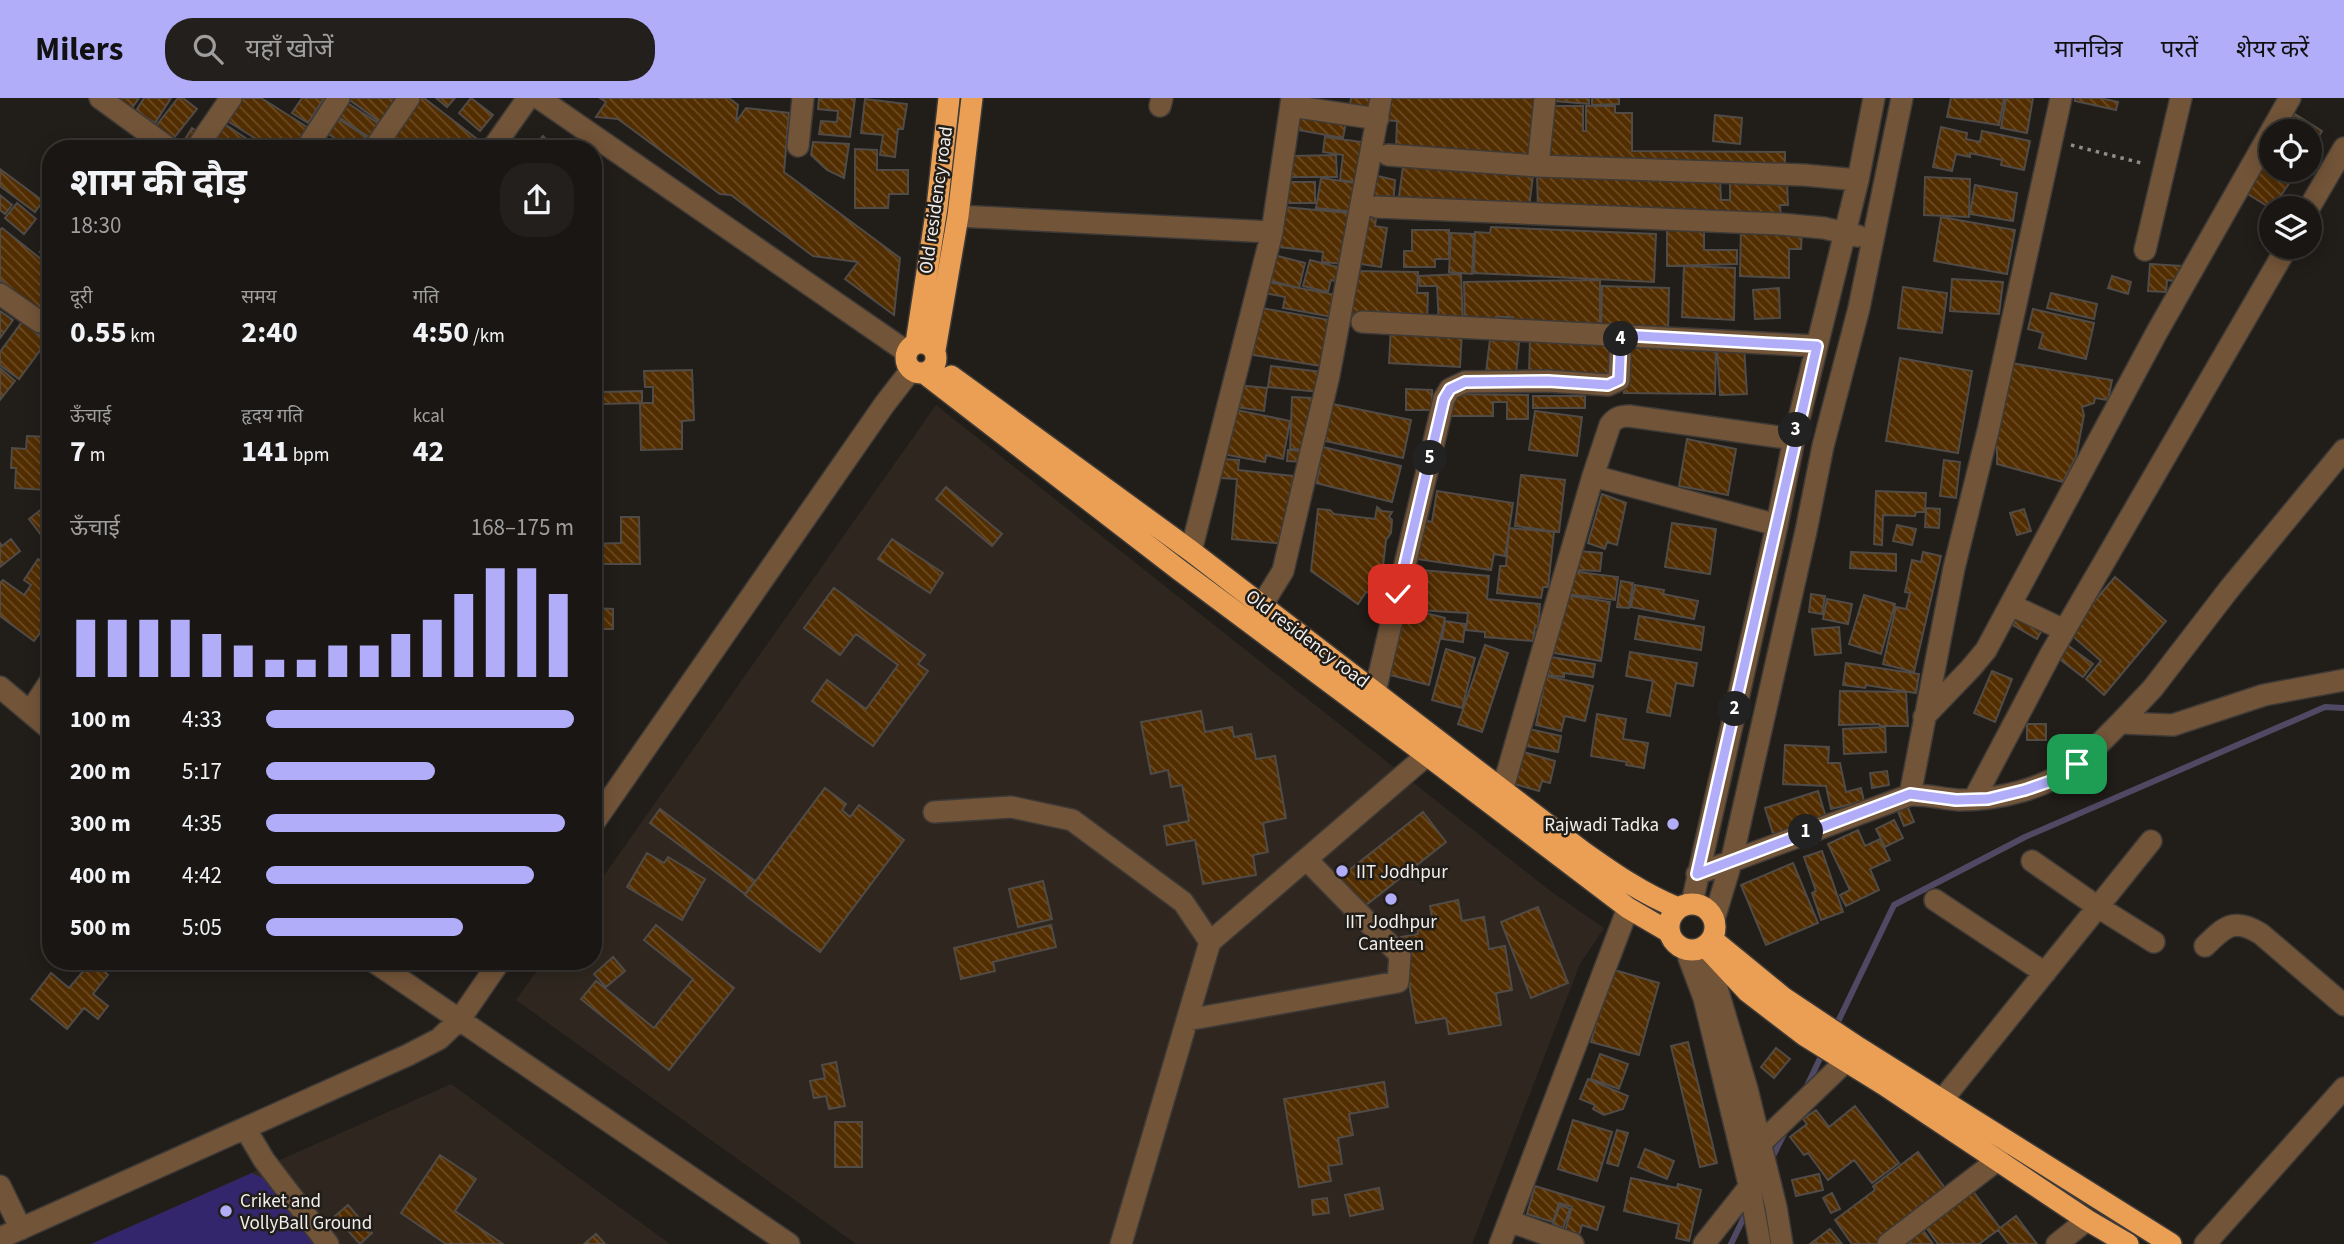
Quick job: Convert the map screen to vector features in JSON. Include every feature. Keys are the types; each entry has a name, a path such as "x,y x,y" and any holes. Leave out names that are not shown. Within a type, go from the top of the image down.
{"highway":[{"name":"Old residency road","path":"921,359 949,98"},
{"name":"Old residency road","path":"921,359 958,216 972,98"},
{"name":"Old residency road","path":"921,359 1192,551 1502,791 1620,878 1655,899 1685,905"},
{"name":"Old residency road","path":"921,359 1178,569 1628,908 1669,932"},
{"path":"1703,941 1710,911 1702,905 1685,905 1672,914 1669,932 1678,946 1703,941 1859,1048 2171,1244"},
{"path":"1703,941 1748,992 1771,1012 2087,1220 2128,1244"}],"street":[{"path":"100,98 158,140"},
{"path":"201,140 231,98"},
{"path":"312,140 339,98"},
{"path":"380,140 409,98"},
{"path":"498,140 528,98"},
{"path":"539,98 600,140"},
{"path":"798,146 803,98"},
{"path":"1262,605 1283,571 1329,375 1381,98"},
{"path":"1538,166 1545,98"},
{"path":"1685,905 1697,874 1777,525 1794,439 1858,180 1874,98"},
{"path":"1782,1244 1756,1185 1704,998 1703,941 1731,863 1823,446 1874,240 1902,98"},
{"path":"1915,794 1924,717 1954,568 1988,431 2061,98"},
{"path":"2145,250 2181,98"},
{"path":"1924,717 1986,650 2016,607 2157,332 2290,98"},
{"path":"1192,551 1272,232 1291,102 1378,120"},
{"path":"602,141 921,359 884,405 602,811"},
{"path":"2316,196 2344,148"},
{"path":"1388,155 1538,166 1804,174 1858,180"},
{"path":"1376,207 1780,223 1874,240"},
{"path":"958,216 1272,232"},
{"path":"1965,799 2061,628 2280,259"},
{"path":"0,294 40,322"},
{"path":"1362,322 1817,346"},
{"path":"1375,692 1444,399 1450,389 1465,382 1615,383 1621,373 1621,335"},
{"path":"1502,791 1593,476 1614,419 1623,416 1794,439"},
{"path":"1697,874 1832,822 1915,794 1988,799 2054,780 2077,764 2153,688 2230,588 2344,450"},
{"path":"1593,476 1777,525"},
{"path":"2016,607 2061,628"},
{"path":"2120,723 2174,725 2264,695 2344,680"},
{"path":"0,687 42,722"},
{"path":"30,712 42,694"},
{"path":"1121,1244 1210,942 1427,755"},
{"path":"934,812 1011,807 1072,820 1183,902 1210,942"},
{"path":"1943,1099 2151,841"},
{"path":"1187,1020 1398,982 1400,955 1307,860"},
{"path":"2032,861 2154,942"},
{"path":"1935,900 2045,973"},
{"path":"1500,1244 1628,908"},
{"path":"2205,946 2227,927 2249,926 2344,1005"},
{"path":"1703,941 1763,1150 1754,1212 1760,1244"},
{"path":"386,970 789,1244"},
{"path":"0,1238 439,1039 460,1019 494,970"},
{"path":"1763,1150 1847,1060"},
{"path":"2205,1244 2344,1087"},
{"path":"245,1128 268,1165 328,1244"},
{"path":"1888,1244 1998,1159"},
{"path":"1704,1244 1756,1185"},
{"path":"0,1186 21,1229"},
{"path":"2057,1244 2087,1220"},
{"path":"1510,1221 1573,1244"}],"path":[{"path":"2052,140 2165,169"}],"shaded area":[{"path":"936,405 1549,890 1604,928 1580,964 1472,1244 856,1244 516,1000 538,970 602,970 602,878"},
{"path":"451,1084 670,1244 91,1244"},
{"name":"Criket and VollyBall Ground","path":"252,1173 263,1178 313,1244 91,1244"}],"building":[{"path":"117,98 139,98 132,108"},
{"path":"144,98 171,98 155,123 136,111"},
{"path":"178,98 183,98 197,109 173,139 156,126"},
{"path":"240,98 261,98 307,127 299,140 258,140 226,120"},
{"path":"302,98 324,98 308,123 292,113"},
{"path":"347,98 396,98 380,122"},
{"path":"416,98 424,98 478,140 384,140"},
{"path":"436,98 455,98 447,107"},
{"path":"471,98 493,115 480,131 459,113"},
{"path":"600,98 729,98 738,105 736,122 746,108 789,113 784,172 900,258 894,315 845,279 858,262 813,256 731,195 720,194 618,119 596,117 606,102"},
{"path":"819,98 855,98 850,137 819,134 821,121 837,122 838,111 818,109"},
{"path":"1351,98 1378,98 1375,116 1349,111"},
{"path":"1387,98 1538,98 1536,158 1396,147 1397,121 1383,120"},
{"path":"1555,98 1589,98 1589,104 1555,101"},
{"path":"1592,98 1619,98 1619,104 1592,105"},
{"path":"1951,98 2004,98 1999,125 1947,117"},
{"path":"2006,98 2033,98 2027,133 2001,128"},
{"path":"2075,98 2100,98 2118,102 2116,110 2075,101"},
{"path":"865,99 907,104 903,129 898,129 895,157 880,155 883,135 861,133"},
{"path":"343,100 378,123 369,137 334,114"},
{"path":"1549,106 1583,106 1583,131 1586,131 1586,106 1615,106 1615,113 1632,113 1632,151 1785,152 1785,168 1549,163"},
{"path":"1297,108 1347,117 1343,138 1293,129"},
{"path":"1715,115 1742,118 1740,144 1713,141"},
{"path":"337,118 366,137 364,140 338,140 327,133"},
{"path":"217,119 248,140 204,140"},
{"path":"1941,127 1967,133 1966,139 1980,142 1982,131 2030,141 2024,170 2001,165 2002,160 1970,153 1970,157 1956,154 1952,171 1933,167"},
{"path":"192,128 201,134 197,140 185,140"},
{"path":"1325,137 1369,143 1363,183 1340,180 1343,155 1323,152"},
{"path":"813,142 849,144 844,178 827,170 811,155"},
{"path":"855,149 877,150 877,170 908,170 908,194 889,194 888,208 855,208"},
{"path":"1336,155 1337,177 1292,177 1292,156"},
{"path":"1403,166 1533,176 1529,207 1398,204"},
{"path":"0,169 42,202 35,212 0,186"},
{"path":"1537,173 1720,179 1721,200 1730,200 1730,183 1787,182 1788,205 1780,205 1781,217 1538,211"},
{"path":"2259,173 2259,182 2290,182 2281,196 2259,196 2259,201 2246,193"},
{"path":"1369,174 1395,180 1393,206 1365,201"},
{"path":"1925,177 1970,179 1969,217 1924,215"},
{"path":"1321,178 1362,184 1358,212 1316,208"},
{"path":"1285,182 1315,182 1315,203 1286,203"},
{"path":"1975,185 2017,193 2013,221 1970,214"},
{"path":"0,195 12,205 5,214 0,210"},
{"path":"17,203 36,219 24,234 5,218"},
{"path":"1283,207 1349,213 1345,264 1322,262 1323,252 1279,247"},
{"path":"1361,216 1376,218 1375,226 1387,228 1381,267 1354,263"},
{"path":"1941,217 2015,230 2007,274 1934,261"},
{"path":"1667,221 1704,222 1704,250 1737,250 1737,264 1667,266"},
{"path":"1741,226 1802,228 1801,249 1789,249 1789,278 1740,276"},
{"path":"1491,227 1656,234 1654,282 1474,273 1475,232 1490,233"},
{"path":"2,228 42,260 42,313 0,280"},
{"path":"1412,230 1449,230 1449,259 1435,259 1435,267 1404,267 1404,251 1412,251"},
{"path":"1451,233 1474,234 1472,274 1449,272"},
{"path":"1274,255 1305,263 1299,288 1268,280"},
{"path":"1310,260 1345,269 1342,282 1331,280 1328,292 1303,286"},
{"path":"2150,264 2182,266 2181,282 2167,280 2166,292 2148,291"},
{"path":"1684,266 1735,268 1734,320 1682,317"},
{"path":"1350,271 1418,272 1417,293 1428,293 1427,322 1406,316 1349,314"},
{"path":"1461,274 1463,325 1439,325 1437,286 1420,286 1419,276"},
{"path":"2112,276 2131,282 2128,294 2108,288"},
{"path":"1952,279 2003,282 1999,314 1950,311"},
{"path":"1600,280 1600,327 1514,327 1513,317 1496,317 1497,322 1465,322 1464,282"},
{"path":"1267,282 1342,296 1338,318 1283,308 1285,297 1265,293"},
{"path":"1602,286 1669,288 1668,333 1601,332"},
{"path":"1903,287 1947,293 1942,333 1898,328"},
{"path":"1779,288 1780,318 1755,319 1753,290"},
{"path":"2051,293 2097,304 2094,319 2047,308"},
{"path":"1261,308 1335,321 1327,367 1253,355"},
{"path":"2033,309 2094,323 2086,359 2039,348 2043,333 2028,329"},
{"path":"0,311 13,320 0,338"},
{"path":"22,322 42,337 42,348 19,379 0,365 0,352"},
{"path":"1391,326 1462,331 1460,367 1389,363"},
{"path":"1491,331 1520,333 1516,375 1486,372"},
{"path":"1530,338 1617,338 1613,380 1529,375"},
{"path":"1625,343 1716,345 1715,394 1624,393"},
{"path":"1744,346 1747,394 1720,395 1717,348"},
{"path":"1900,358 1972,371 1958,453 1886,441"},
{"path":"2005,362 2112,380 2108,400 2095,398 2094,403 2082,407 2084,415 2076,457 2063,482 1997,464 1997,451 1992,436"},
{"path":"1271,366 1322,372 1320,392 1268,387"},
{"path":"0,368 15,381 0,400"},
{"path":"692,370 694,420 682,421 682,449 641,450 640,403 602,404 602,392 642,391 642,403 653,403 653,387 645,387 644,371"},
{"path":"1237,385 1267,388 1264,411 1234,407"},
{"path":"1406,389 1432,390 1432,410 1406,410"},
{"path":"1450,394 1528,395 1528,419 1507,419 1507,402 1493,402 1493,416 1450,416"},
{"path":"1533,396 1585,396 1585,408 1533,408"},
{"path":"1292,397 1312,398 1310,450 1290,449"},
{"path":"1328,403 1411,420 1403,458 1321,440"},
{"path":"1232,409 1290,421 1283,459 1266,455 1265,462 1223,454"},
{"path":"1535,411 1582,417 1577,456 1529,450"},
{"path":"27,436 42,437 42,490 15,488 16,468 11,468 12,448 26,449"},
{"path":"1687,439 1736,449 1728,495 1679,486"},
{"path":"1315,445 1401,466 1392,502 1316,483 1320,468 1310,466"},
{"path":"1288,450 1306,451 1305,462 1287,461"},
{"path":"1223,459 1239,460 1238,470 1293,476 1287,544 1232,539 1237,479 1221,478"},
{"path":"1944,460 1960,462 1956,498 1940,496"},
{"path":"1521,475 1565,480 1559,532 1515,526"},
{"path":"946,487 1002,534 992,546 936,499"},
{"path":"1437,491 1513,503 1505,556 1494,554 1491,570 1417,559 1423,520 1432,522"},
{"path":"1876,491 1926,493 1925,512 1916,512 1915,516 1883,515 1882,545 1874,544"},
{"path":"1602,494 1626,503 1617,545 1607,542 1605,549 1588,543"},
{"path":"1377,507 1382,511 1392,512 1389,517 1392,520 1391,533 1386,540 1381,583 1374,593 1366,592 1358,604 1311,571 1318,509 1330,510 1334,514 1375,519"},
{"path":"1926,508 1940,509 1939,528 1925,527"},
{"path":"42,509 42,536 29,519"},
{"path":"2024,509 2031,531 2017,535 2010,513"},
{"path":"621,517 639,517 640,564 602,564 602,544 621,543"},
{"path":"1672,523 1716,529 1710,574 1665,567"},
{"path":"1897,525 1916,529 1912,545 1893,541"},
{"path":"1509,528 1554,532 1548,587 1543,587 1541,598 1497,593 1500,566 1506,566"},
{"path":"11,539 20,551 0,567 0,543 2,546"},
{"path":"892,539 943,573 930,593 878,559"},
{"path":"1578,551 1602,553 1600,571 1576,570"},
{"path":"1851,552 1896,554 1896,571 1850,568"},
{"path":"1923,552 1941,556 1914,672 1883,664 1896,607 1906,609 1910,593 1905,592 1912,560 1921,562"},
{"path":"38,559 42,562 42,630 34,641 0,616 0,583 3,580 24,595 31,585 24,580"},
{"path":"1421,570 1489,576 1487,599 1540,604 1538,627 1535,627 1533,641 1485,637 1485,632 1466,630 1468,613 1418,610"},
{"path":"1570,571 1618,577 1615,600 1567,594"},
{"path":"2115,577 2166,621 2104,695 2086,679 2101,661 2068,632"},
{"path":"1621,581 1633,583 1629,608 1617,607"},
{"path":"1635,585 1664,590 1663,594 1698,601 1694,619 1631,607"},
{"path":"834,588 925,655 918,664 928,671 873,746 812,701 827,680 866,709 898,665 856,634 840,655 804,628"},
{"path":"1811,594 1825,596 1822,614 1809,612"},
{"path":"1564,595 1610,602 1601,661 1554,653"},
{"path":"1864,595 1895,604 1881,654 1849,644"},
{"path":"1827,599 1852,604 1848,624 1823,619"},
{"path":"602,608 613,609 613,629 602,629"},
{"path":"1406,608 1445,618 1429,685 1390,675"},
{"path":"2018,614 2043,628 2037,639 2013,625"},
{"path":"1639,616 1704,627 1701,650 1635,639"},
{"path":"1445,621 1465,624 1463,642 1442,639"},
{"path":"1839,627 1841,653 1815,655 1812,629"},
{"path":"2062,641 2093,664 2083,677 2053,654"},
{"path":"1485,645 1508,653 1482,732 1458,724"},
{"path":"1446,649 1475,658 1462,708 1432,700"},
{"path":"1630,652 1697,663 1693,686 1676,683 1670,716 1647,712 1653,681 1626,676"},
{"path":"1551,657 1595,664 1593,677 1564,673 1564,677 1548,675"},
{"path":"1846,663 1919,674 1916,693 1866,685 1865,688 1843,685"},
{"path":"1992,671 2012,679 1995,722 1974,713"},
{"path":"1546,676 1593,686 1585,721 1565,716 1561,731 1536,725"},
{"path":"1840,691 1906,692 1908,726 1839,725"},
{"path":"1201,711 1205,732 1232,727 1234,737 1251,734 1256,759 1275,756 1286,818 1263,823 1268,852 1253,855 1256,875 1203,884 1195,840 1167,845 1164,826 1189,821 1182,785 1171,787 1168,770 1151,774 1141,722"},
{"path":"1597,714 1626,719 1623,739 1648,743 1644,768 1591,756"},
{"path":"2027,724 2046,724 2046,740 2027,740"},
{"path":"1885,727 1886,752 1844,754 1843,729"},
{"path":"1529,729 1561,736 1558,752 1526,746"},
{"path":"1785,745 1829,747 1828,763 1840,763 1846,792 1861,788 1864,801 1831,809 1826,786 1783,784"},
{"path":"1520,751 1555,761 1550,783 1542,781 1539,791 1511,783"},
{"path":"1887,771 1889,785 1872,788 1870,773"},
{"path":"825,788 846,804 842,810 850,817 859,805 904,840 820,952 745,895"},
{"path":"1818,791 1828,824 1775,840 1765,808"},
{"path":"1907,805 1914,822 1904,826 1897,809"},
{"path":"660,809 755,881 745,894 650,823"},
{"path":"1423,812 1446,842 1361,909 1338,879"},
{"path":"1894,820 1903,838 1885,847 1876,829"},
{"path":"1858,830 1865,846 1880,839 1890,860 1870,869 1879,890 1846,906 1840,895 1850,890 1828,844"},
{"path":"1822,851 1843,912 1821,920 1812,893 1816,891 1804,857"},
{"path":"647,853 664,863 668,857 705,879 682,920 627,887"},
{"path":"1793,863 1818,923 1766,945 1741,885"},
{"path":"1043,881 1052,919 1018,927 1009,889"},
{"path":"1458,900 1462,921 1484,917 1489,949 1505,946 1512,990 1496,993 1501,1025 1449,1034 1446,1018 1416,1023 1401,937 1418,934 1417,924 1433,922 1430,906"},
{"path":"1538,907 1568,983 1531,998 1501,922"},
{"path":"656,925 734,988 669,1070 581,999 596,981 654,1028 693,979 644,940"},
{"path":"1051,925 1056,947 993,962 995,971 961,979 954,948"},
{"path":"613,957 625,971 606,987 594,974 602,970"},
{"path":"1611,969 1659,983 1639,1055 1591,1042"},
{"path":"84,970 102,970 108,975 93,994 108,1006 98,1019 84,1008 67,1029 31,999 51,973 69,988"},
{"path":"1688,1042 1717,1163 1700,1167 1671,1046"},
{"path":"1776,1048 1790,1059 1774,1078 1761,1067"},
{"path":"1600,1054 1628,1064 1619,1089 1591,1079"},
{"path":"836,1062 845,1106 829,1109 826,1096 814,1098 810,1081 825,1078 822,1065"},
{"path":"1588,1079 1628,1096 1623,1109 1604,1115 1593,1109 1595,1105 1580,1099"},
{"path":"1384,1082 1388,1107 1349,1114 1353,1135 1338,1138 1342,1164 1328,1166 1331,1181 1299,1187 1284,1099"},
{"path":"1855,1106 1899,1163 1872,1183 1854,1160 1828,1180 1808,1153 1804,1155 1790,1137 1807,1124 1803,1119 1816,1110 1829,1127"},
{"path":"1573,1120 1612,1132 1597,1181 1558,1169"},
{"path":"835,1122 862,1122 862,1167 835,1167"},
{"path":"1617,1130 1628,1133 1618,1166 1607,1163"},
{"path":"1645,1149 1674,1161 1667,1179 1638,1167"},
{"path":"1918,1152 1948,1192 1878,1244 1852,1244 1835,1220 1875,1190 1873,1186"},
{"path":"440,1155 476,1179 455,1211 503,1244 446,1244 401,1213"},
{"path":"1819,1174 1823,1190 1796,1196 1792,1180"},
{"path":"1631,1178 1701,1190 1689,1241 1676,1238 1679,1224 1624,1211"},
{"path":"1535,1186 1604,1207 1597,1230 1582,1225 1579,1235 1565,1231 1572,1207 1559,1203 1553,1222 1527,1214"},
{"path":"1379,1188 1383,1209 1350,1216 1345,1195"},
{"path":"1973,1191 2000,1228 2016,1216 2037,1244 2009,1244 1998,1230 1979,1244 1938,1244 1925,1226"},
{"path":"1832,1193 1840,1209 1831,1213 1823,1198"},
{"path":"1327,1198 1329,1213 1313,1215 1312,1200"},
{"path":"348,1205 372,1233 360,1244 335,1216"},
{"path":"1560,1205 1570,1209 1563,1228 1553,1224"},
{"path":"1830,1229 1842,1244 1810,1244"},
{"path":"1923,1230 1933,1244 1905,1244"},
{"path":"596,1234 605,1244 584,1244"}],"waterway":[{"path":"1835,1028 1894,905 2025,837 2325,707 2344,708"},
{"path":"1806,1088 1824,1050"},
{"path":"1771,1160 1785,1132"},
{"path":"1731,1244 1747,1211"}],"place":[{"name":"Rajwadi Tadka","path":"1673,824"},
{"name":"IIT Jodhpur","path":"1342,871"},
{"name":"IIT Jodhpur Canteen","path":"1391,899"},
{"name":"Criket and VollyBall Ground","path":"226,1211"}],"route":[{"path":"1398,594 1444,399 1450,389 1465,382 1615,383 1621,373 1621,335 1817,346 1697,874 1910,794 1956,800 1988,799 2054,780 2077,764"}]}
